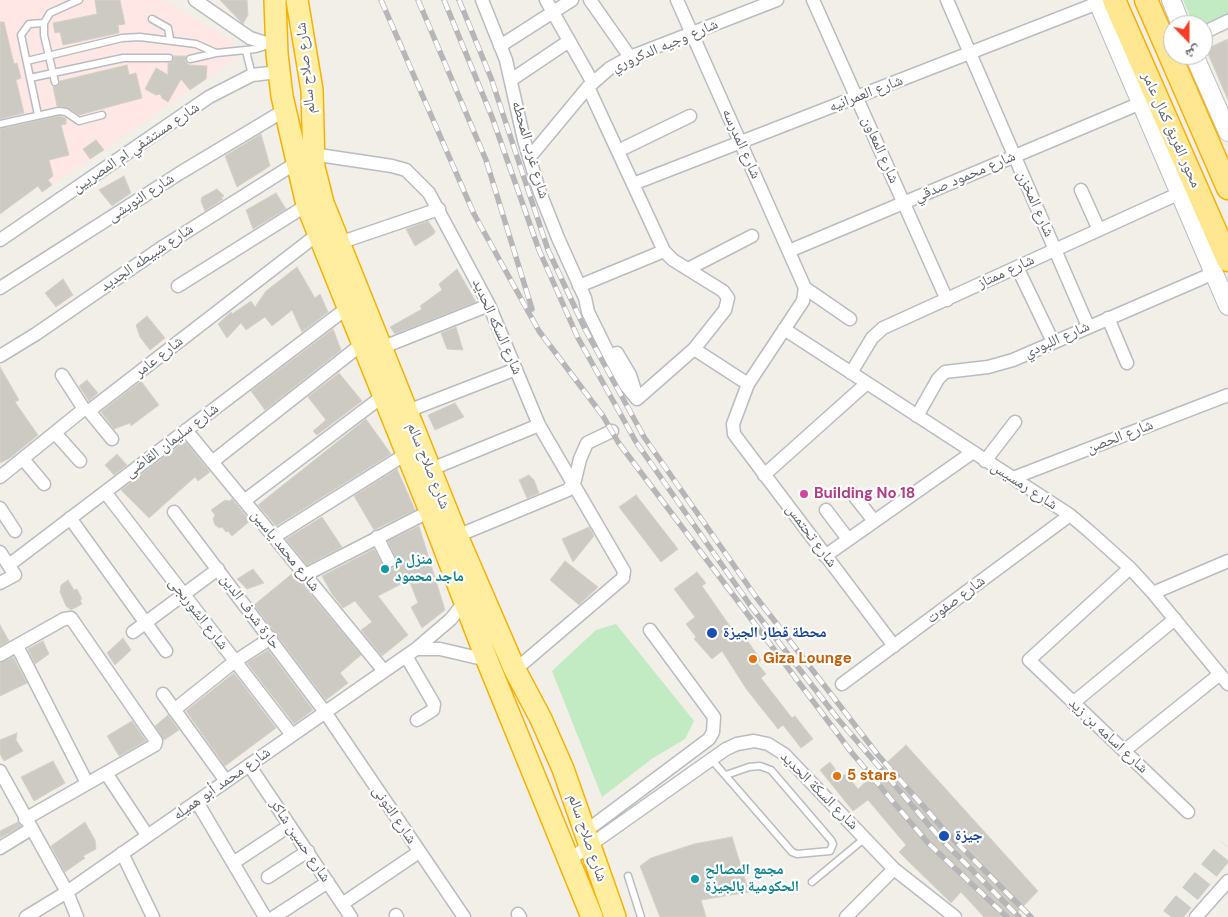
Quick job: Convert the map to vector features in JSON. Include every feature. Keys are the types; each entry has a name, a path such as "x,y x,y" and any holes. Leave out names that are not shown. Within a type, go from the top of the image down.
{"highway":[{"name":"شارع صلاح سالم","path":"275,0 278,72 285,110 339,243 372,346 382,396 430,511 487,660 592,917"},
{"name":"شارع صلاح سالم","path":"297,0 312,90 304,158 308,205 318,234 347,308 372,346 406,412 515,670 548,736 588,838 615,917"},
{"name":"محور الفريق كمال عامر","path":"1146,0 1228,188"},
{"name":"محور الفريق كمال عامر","path":"1103,1 1221,266"},
{"path":"277,42 288,39 303,27"},
{"path":"278,72 297,76 312,90"},
{"path":"520,739 532,745 540,756 570,827 588,838"}],"main road":[{"path":"1170,0 1177,15"},
{"path":"1103,1 1141,103 1180,193 1221,266 1228,306"},
{"path":"1198,65 1228,132"}],"street":[{"path":"194,0 250,38 266,43 277,42"},
{"name":"شارع غرب المحطه","path":"482,0 511,80 529,158 558,238 585,298 592,306 630,376 637,399 694,349"},
{"path":"546,0 569,41 590,85 664,251 723,291 728,303 725,310 694,349 748,384 804,301 805,288"},
{"path":"500,46 572,0"},
{"path":"590,0 630,58"},
{"name":"شارع المدرسه","path":"677,0 805,288"},
{"name":"شارع وجيه الدكروري","path":"529,158 590,85 610,68 630,58 777,0"},
{"name":"شارع المعاون","path":"813,0 947,300"},
{"name":"شارع المخزن","path":"946,0 1088,326"},
{"name":"شارع العمرانيه","path":"633,184 1103,1"},
{"path":"1213,28 1228,21"},
{"path":"511,80 569,41"},
{"name":"شارع مستشفي ام المصريين","path":"0,240 209,97 252,75 278,72"},
{"name":"شارع محمود صدقي","path":"789,251 1141,103"},
{"name":"شارع النويشى","path":"0,288 180,173 285,110"},
{"path":"618,151 690,116"},
{"name":"شارع السكه الحديد","path":"304,158 392,166 406,170 429,193 489,305 539,425 625,573 623,578 515,670"},
{"name":"شارع شبيطه الجديد","path":"0,356 36,334 164,246 304,158"},
{"path":"1082,190 1099,230"},
{"name":"شارع ممتاز","path":"851,373 876,332 1180,193"},
{"path":"178,286 308,205"},
{"path":"339,243 439,209"},
{"name":"شارع عامر","path":"0,477 55,433 318,234"},
{"path":"688,269 752,236"},
{"path":"579,286 664,251"},
{"name":"شارع اللبودي","path":"917,416 938,379 946,372 1001,364 1108,318 1221,266"},
{"path":"1017,268 1053,342"},
{"path":"805,288 850,319"},
{"path":"212,462 372,346 489,305"},
{"name":"شارع سليمان القاضى","path":"9,565 347,308"},
{"path":"1108,318 1127,363"},
{"name":"شارع رمسيس","path":"784,329 1070,516 1130,568 1224,679"},
{"path":"406,412 516,369"},
{"path":"62,375 86,410 112,439"},
{"path":"764,475 867,383"},
{"name":"شارع تحتمس","path":"748,384 732,424 734,434 894,646"},
{"path":"244,501 382,396"},
{"name":"شارع الحصن","path":"1013,478 1228,396"},
{"path":"986,460 1015,422"},
{"path":"429,470 539,425"},
{"name":"شارع محمد ياسين","path":"186,430 384,671"},
{"path":"457,536 562,493 572,484 587,443 612,431"},
{"path":"55,433 80,461"},
{"path":"825,556 973,452"},
{"path":"274,537 406,454"},
{"path":"22,459 44,484"},
{"name":"شارع الشوربجى","path":"105,492 182,595 292,735"},
{"path":"852,493 874,521"},
{"path":"0,508 15,530"},
{"path":"826,510 848,539"},
{"path":"305,575 430,511"},
{"name":"حارة شرف الدين","path":"174,512 325,712"},
{"name":"شارع صفوت","path":"842,684 1070,516"},
{"path":"70,518 166,651"},
{"path":"377,537 389,561"},
{"path":"0,552 14,576 0,583"},
{"path":"1153,593 1227,564"},
{"name":"شارع اسامه بن زيد","path":"1130,568 1029,660 1188,812"},
{"path":"132,632 218,569"},
{"name":"شارع محمد أبو هميله","path":"26,917 67,892 411,652 451,619 465,601"},
{"path":"0,655 64,619 73,620 155,739 155,745 87,783 28,824 0,848"},
{"path":"1073,703 1175,620"},
{"path":"588,838 709,739 714,732 714,717 650,630"},
{"path":"174,710 234,662 270,638"},
{"path":"17,646 87,783"},
{"path":"417,720 433,710 434,704 411,652 448,650 487,660"},
{"path":"1124,751 1224,679"},
{"path":"163,694 226,781"},
{"name":"شارع التونى","path":"325,712 464,917"},
{"name":"شارع السكة الحديد","path":"569,860 588,838 711,759 737,744 754,741 768,744 784,754 894,868 955,917"},
{"name":"شارع حسين شاكر","path":"249,765 351,917"},
{"path":"0,771 4,787 28,824 67,892 77,917"},
{"path":"106,773 147,835"},
{"path":"197,802 265,917"},
{"path":"233,863 290,826"},
{"path":"268,877 308,851"},
{"path":"342,904 419,852"},
{"path":"122,853 153,917"},
{"path":"846,917 894,868"},
{"path":"1196,917 1228,881"},
{"path":"274,917 328,882"}],"lane":[{"path":"55,82 43,31 44,23 50,13 79,0"},
{"path":"152,19 168,28 170,40"},
{"path":"38,116 26,61 22,31 29,24 44,23"},
{"path":"26,61 122,38 140,37 196,44 216,53"},
{"path":"190,59 216,53 246,51 277,42"},
{"path":"246,51 252,75"},
{"path":"30,78 129,57 169,58"},
{"path":"61,103 63,111"},
{"path":"0,124 63,111 79,121 102,115"},
{"path":"711,759 792,852 797,854 830,852 833,844 831,840 771,770 760,766 749,767 726,776"},
{"path":"812,882 865,838"},
{"path":"628,876 641,917"}],"shaded area":[{"path":"0,0 163,0 232,41 236,58 42,192 38,186 0,214"}],"green space":[{"path":"1183,0 1228,0 1228,18 1213,25 1213,15 1190,15"},
{"path":"616,624 694,721 685,739 653,758 602,797 552,671 596,630"}],"building":[{"path":"95,0 120,0 125,24 118,25 119,33 63,45 60,32 55,33 53,23 97,14"},
{"path":"220,0 247,0 248,15 243,24"},
{"path":"0,22 4,22 14,64 17,63 21,78 16,80 24,113 0,119"},
{"path":"1228,39 1228,100 1213,65 1213,46"},
{"path":"174,56 186,56 185,61 189,65 207,66 206,79 190,90 181,79 168,102 160,94 156,95 145,89 156,68 168,75 168,63 173,61"},
{"path":"127,65 129,75 136,73 142,98 79,115 68,108 57,106 53,87 58,86 60,81"},
{"path":"59,116 66,118 66,124 61,125 69,155 49,160 53,176 48,180 52,185 42,192 38,186 0,214 0,129"},
{"path":"261,134 270,166 237,187 225,156"},
{"path":"96,140 104,150 90,159 83,149"},
{"path":"124,176 131,193 112,206 99,190"},
{"path":"217,189 224,196 221,198 223,199 205,211 201,201 202,197"},
{"path":"276,193 286,209 253,229 246,210"},
{"path":"428,221 435,231 434,234 415,246 406,229"},
{"path":"297,267 315,298 320,294 328,312 302,332 292,310 272,326 265,317 246,330 241,323 227,338 218,324 231,312 232,314 251,301 255,307 266,291"},
{"path":"457,269 476,302 395,334 390,327 422,309 420,306 442,290 439,284"},
{"path":"63,279 73,295 56,307 45,293"},
{"path":"147,316 165,338 150,350 140,337 136,325"},
{"path":"456,327 463,350 447,349 441,333"},
{"path":"333,329 341,350 265,410 251,391"},
{"path":"0,367 19,400 15,402 38,435 10,458 0,463"},
{"path":"339,373 362,401 317,435 313,431 326,420 308,397"},
{"path":"87,380 98,393 89,401 79,386"},
{"path":"141,381 159,405 131,426 130,423 114,429 101,412"},
{"path":"455,403 464,417 435,430 428,415"},
{"path":"366,419 391,454 276,526 258,505"},
{"path":"185,441 210,472 198,481 195,477 149,518 121,490"},
{"path":"117,454 127,465 114,475 105,465"},
{"path":"397,469 415,510 374,530 354,496"},
{"path":"529,475 534,480 539,493 527,498 519,480"},
{"path":"636,495 678,549 661,562 619,507"},
{"path":"232,499 250,521 232,536 222,527 219,528 215,525 213,519 215,515 211,510 225,500 229,501"},
{"path":"322,517 342,547 307,565 286,539"},
{"path":"419,526 445,610 422,628 411,607 418,603 409,580 378,596 408,635 382,656 361,630 372,622 355,601 343,608 332,594 322,576 374,549 384,567 393,568 397,561 388,541"},
{"path":"589,527 594,536 573,562 562,539"},
{"path":"565,561 598,587 579,605 550,580"},
{"path":"253,569 264,583 247,589 237,579"},
{"path":"697,572 706,583 702,586 739,639 744,636 761,660 757,663 766,674 761,678 792,718 795,716 813,739 801,748 783,725 778,729 747,690 722,651 712,659 694,639 696,637 686,624 695,617 674,589"},
{"path":"293,573 361,655 340,673 348,683 326,700 254,605"},
{"path":"68,580 74,590 77,589 82,599 80,600 82,604 71,610 66,606 60,592 61,585"},
{"path":"0,625 9,641 0,646"},
{"path":"123,638 131,650 115,665 107,653"},
{"path":"43,641 49,654 35,664 28,649"},
{"path":"268,650 313,710 294,724 247,663"},
{"path":"13,657 27,683 0,696 0,663"},
{"path":"234,673 276,728 225,766 186,711"},
{"path":"168,715 179,730 164,740 155,726"},
{"path":"132,721 146,741 119,756 107,736"},
{"path":"17,733 16,740 23,751 4,761 0,754 0,740"},
{"name":"جيزة","path":"906,745 1038,891 1013,917 984,917 961,892 951,903 899,852 906,845 868,800 853,811 820,770 830,762 841,777 846,774 858,789"},
{"path":"53,761 65,783 34,801 21,777"},
{"path":"18,822 21,826 0,838 0,831"},
{"path":"85,822 95,840 96,849 83,856 85,858 65,872 51,846"},
{"name":"مجمع المصالح الحكومية بالجيزة","path":"732,837 749,892 701,900 706,917 660,917 640,866 651,858 694,844"}],"tunnel":[{"path":"1171,917 1228,847"}],"railway":[{"path":"381,0 474,214 539,331 603,416 618,442 852,753 928,843 1007,917"},
{"path":"418,0 486,160 532,309"},
{"path":"444,0 492,117 539,250 578,338 636,442 750,605 838,719 940,838 1019,917"},
{"path":"459,0 491,78 548,250 585,329 644,437 756,597 878,755 948,834 1031,917"}],"place":[{"name":"Building No 18","path":"804,494"},
{"name":"منزل م ماجد محمود","path":"385,569"},
{"name":"محطة قطار الجيزة","path":"712,633"},
{"name":"Giza Lounge","path":"753,659"},
{"name":"5 stars","path":"837,776"},
{"name":"جيزة","path":"944,836"},
{"name":"مجمع المصالح الحكومية بالجيزة","path":"695,879"}]}
